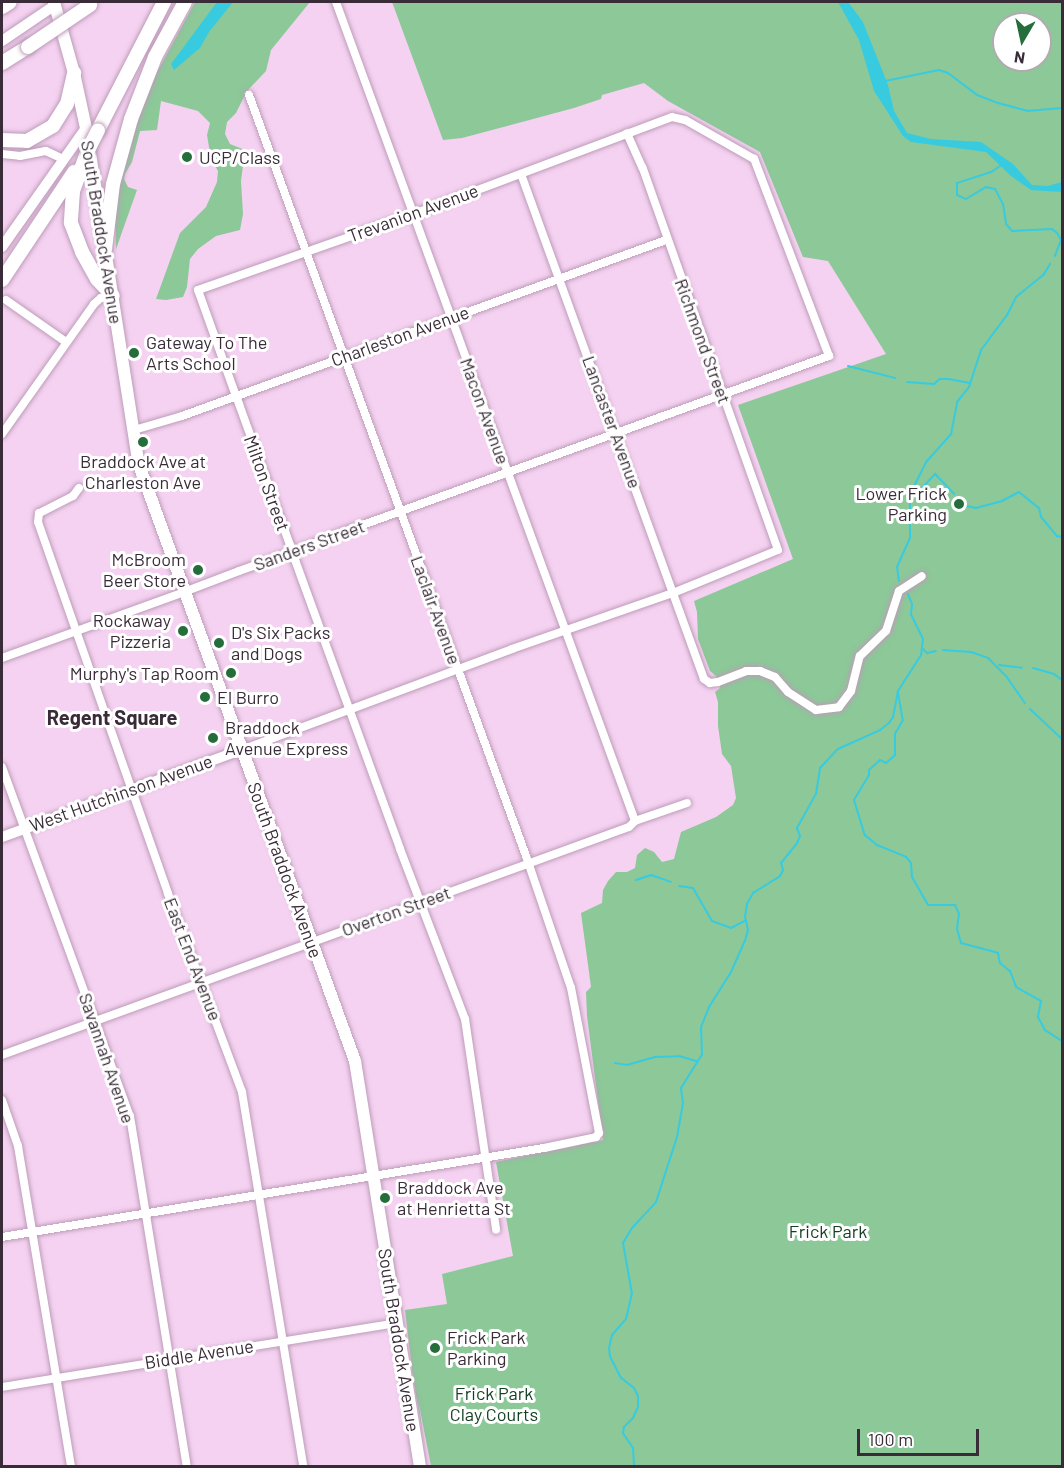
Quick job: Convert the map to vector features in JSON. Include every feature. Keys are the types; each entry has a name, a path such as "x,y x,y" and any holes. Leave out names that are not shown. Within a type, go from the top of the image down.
{"highway":[{"path":"2,7 10,2"},
{"path":"2,280 80,166 88,150 92,129 164,2"},
{"path":"105,249 113,184 131,118 155,57 184,2"},
{"path":"2,63 92,3"},
{"path":"2,140 27,141 53,126 67,104 74,73"},
{"path":"80,166 71,208 72,230 97,279 112,296"}],"main road":[{"name":"South Braddock Avenue","path":"54,3 92,129 105,249 139,465 355,1061 420,1467"}],"street":[{"name":"Macon Avenue","path":"336,2 566,631 634,826"},
{"path":"2,41 54,3"},
{"name":"Laclair Avenue","path":"249,95 529,863 575,999 598,1133 591,1138 487,1157"},
{"name":"Trevanion Avenue","path":"198,290 414,214 627,133 678,117 754,159 829,356"},
{"path":"2,247 63,159 92,129"},
{"name":"Richmond Street","path":"627,133 642,167 777,550 673,592"},
{"path":"2,154 20,156 46,151 63,159"},
{"name":"Lancaster Avenue","path":"520,174 704,680 710,683 746,670 760,671 776,677 788,692 816,710 839,707 851,691 860,656 886,631 899,591 922,576"},
{"name":"Charleston Avenue","path":"134,430 182,416 666,240"},
{"name":"Milton Street","path":"198,290 420,903"},
{"path":"2,434 98,300 112,296"},
{"path":"6,300 66,342"},
{"name":"Sanders Street","path":"2,658 829,356"},
{"name":"East End Avenue","path":"79,488 73,495 39,513 38,522 168,894 242,1092 303,1467"},
{"path":"241,750 673,592"},
{"name":"West Hutchinson Avenue","path":"2,837 241,750"},
{"name":"Savannah Avenue","path":"2,767 130,1116 187,1467"},
{"name":"Overton Street","path":"2,1055 634,826 687,803"},
{"path":"420,903 465,1019 496,1230"},
{"path":"2,1100 18,1146 71,1467"},
{"path":"2,1237 487,1157"},
{"name":"Biddle Avenue","path":"2,1387 397,1323"}],"green space":[{"path":"195,2 310,2 271,50 266,71 247,91 236,113 227,122 225,134 230,144 245,150 241,181 243,214 240,230 216,236 198,249 190,259 187,287 183,297 156,299 180,233 206,207 217,182 218,171 211,159 207,135 210,123 198,111 161,101 157,130 140,131 132,162 125,174 124,179 128,187 137,190 116,249 117,188 133,133 156,74"},
{"name":"Frick Park","path":"392,2 1062,2 1062,1466 431,1466 418,1400 425,1448 413,1378 405,1310 447,1304 442,1274 513,1256 496,1162 603,1140 587,1016 586,992 591,987 581,913 602,903 603,890 608,881 616,872 627,872 635,868 637,855 645,848 654,852 662,862 674,859 681,832 716,817 733,805 736,798 731,766 722,754 718,726 718,702 715,692 720,688 716,676 710,671 698,639 697,612 694,601 793,559 738,405 886,354 828,261 803,257 760,152 668,101 644,83 602,95 601,99 574,108 462,138 443,140"}],"water":[{"path":"217,2 233,2 209,32 200,48 174,70 171,64"},
{"path":"838,2 848,2 863,22 888,85 894,111 907,133 931,139 981,142 1013,164 1032,185 1048,186 1062,182 1062,192 1031,190 1011,176 986,152 911,142 903,136 874,91 859,40"}],"waterway":[{"path":"885,81 939,70 948,73 977,95 998,103 1027,111 1062,108"},
{"path":"1003,164 991,172 957,183 957,195 966,199 986,187 995,189 1003,204 1006,224 1012,231 1052,229 1057,233 1061,240 1055,256"},
{"path":"899,581 897,567 910,538 910,500 914,486 926,462 951,434 957,402 969,387 981,350 1007,315 1016,297 1044,274 1050,264"},
{"path":"848,366 895,378"},
{"path":"907,382 934,384 940,379 949,379 970,383"},
{"path":"914,486 921,489 935,474 954,494"},
{"path":"967,506 976,508 1002,501 1019,492 1039,508 1041,517 1057,536 1062,537"},
{"path":"634,1466 633,1448 623,1433 624,1427 633,1418 638,1407 638,1396 634,1388 621,1378 610,1356 609,1348 612,1335 626,1319 632,1294 623,1243 632,1228 656,1202 677,1137 683,1103 681,1088 702,1055 701,1027 709,1007 731,972 745,941 748,930 745,917 747,904 753,893 780,876 783,870 781,863 797,843 800,836 797,828 816,794 820,768 838,749 880,730 889,723 893,717 898,691 921,655 923,639 911,614 912,604 908,594"},
{"path":"923,649 927,653 936,651"},
{"path":"943,650 971,652 988,658 1006,676 1025,703"},
{"path":"999,665 1022,668"},
{"path":"1033,668 1054,674 1062,680"},
{"path":"898,693 903,720 895,734 895,755 886,763 880,760 869,770 869,775 854,800 865,835 877,845 906,857 911,863 912,877 928,905 955,905 959,914 957,929 961,943 998,953 1000,963 1010,971 1016,987 1041,1001 1038,1017 1045,1030 1062,1041"},
{"path":"1030,709 1062,739"},
{"path":"636,880 651,875 671,882"},
{"path":"679,886 693,888 712,921 731,928 746,920"},
{"path":"615,1063 627,1065 655,1057 679,1056 697,1061"}],"place":[{"name":"UCP/Class","path":"187,157"},
{"name":"Gateway To The Arts School","path":"134,353"},
{"name":"Braddock Ave at Charleston Ave","path":"143,442"},
{"name":"Lower Frick Parking","path":"959,504"},
{"name":"McBroom Beer Store","path":"198,570"},
{"name":"Rockaway Pizzeria","path":"183,631"},
{"name":"D's Six Packs and Dogs","path":"219,643"},
{"name":"Murphy's Tap Room","path":"231,673"},
{"name":"El Burro","path":"205,697"},
{"name":"Braddock Avenue Express","path":"213,738"},
{"name":"Braddock Ave at Henrietta St","path":"385,1198"},
{"name":"Frick Park Parking","path":"435,1348"}],"district":[{"name":"Regent Square","path":"112,717"}],"park label":[{"name":"Frick Park Clay Courts","path":"494,1404"}]}
